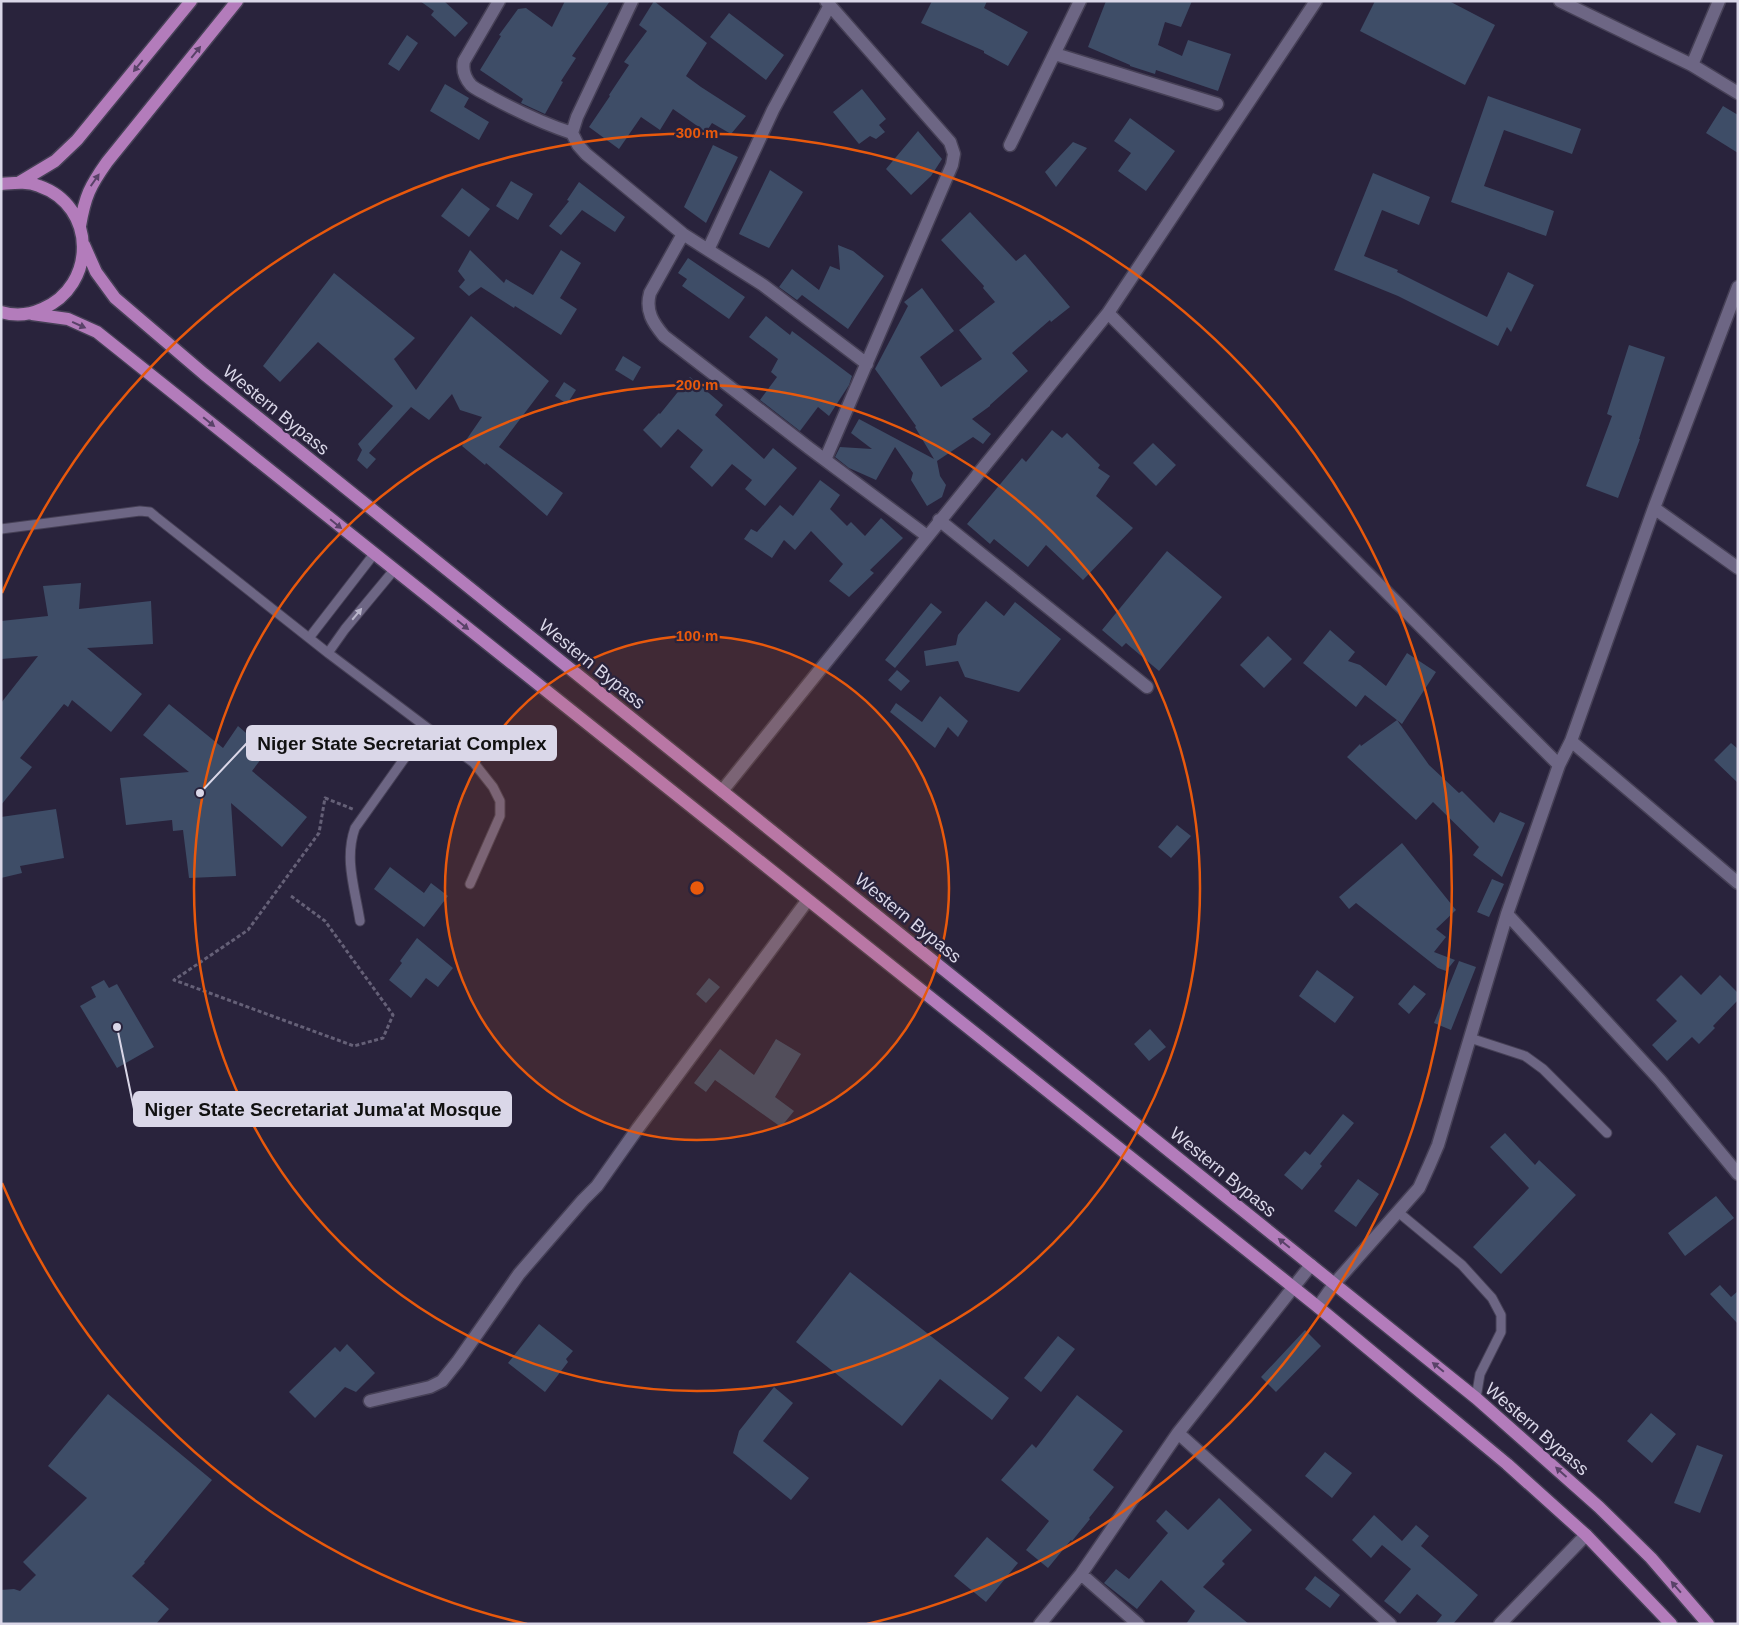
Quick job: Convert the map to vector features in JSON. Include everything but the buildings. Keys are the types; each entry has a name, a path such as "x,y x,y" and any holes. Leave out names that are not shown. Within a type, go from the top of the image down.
{"main road":[{"path":"20,182 55,161 77,140 191,1"},
{"path":"80,226 83,206 90,187 107,162 237,1"},
{"path":"1,184 20,182 39,186 56,195 70,208 80,226 84,245 81,268 71,288 54,304 32,314"},
{"name":"Western Bypass","path":"84,245 96,272 115,298 189,362 1476,1398 1600,1507 1651,1558 1708,1624"},
{"path":"4,315 32,314 68,320 97,332 807,901 1318,1307 1507,1464 1586,1536 1671,1624"}],"street":[{"path":"499,1 464,61 462,69 468,81 473,87 520,112 554,128 572,133"},
{"path":"632,1 577,117 572,133 578,145 586,154 683,234 763,285 867,364"},
{"path":"1010,145 1080,1"},
{"path":"722,791 1108,313 1316,1"},
{"path":"1560,1 1692,64 1738,93"},
{"path":"1692,64 1719,1"},
{"path":"708,250 772,110 828,3 950,142 954,154 952,165 825,460"},
{"path":"1055,54 1217,104"},
{"path":"683,234 650,293 648,302 654,324 672,342 927,536"},
{"path":"1318,1307 1335,1283 1419,1188 1438,1145 1507,914 1559,766 1571,742 1654,508 1738,288"},
{"path":"1108,313 1559,766"},
{"path":"1654,508 1738,568"},
{"path":"939,520 1147,687"},
{"path":"1571,742 1738,883"},
{"path":"370,1400 430,1387 442,1381 519,1274 597,1186 807,901"},
{"path":"1507,914 1660,1080 1738,1174"},
{"path":"1040,1624 1081,1574 1178,1433 1311,1265"},
{"path":"1178,1433 1390,1624"},
{"path":"1500,1624 1586,1536"},
{"path":"1081,1574 1138,1624"}],"lane":[{"path":"1,529 140,511 150,512 328,653 474,763 489,781 500,801 500,816 470,884"},
{"path":"309,638 374,554"},
{"path":"328,653 345,629 394,570"},
{"path":"360,921 349,858 350,842 355,828 426,728"},
{"path":"1470,1038 1525,1056 1543,1069 1607,1133"},
{"path":"1398,1212 1462,1265 1492,1298 1502,1315 1501,1332 1480,1374 1476,1398"}],"path":[{"path":"291,896 325,920 392,1015 383,1038 354,1046 174,980 248,930 319,833 325,798 365,814"}],"place":[{"name":"Niger State Secretariat Complex","path":"200,793"},
{"name":"Niger State Secretariat Juma'at Mosque","path":"117,1027"}]}
